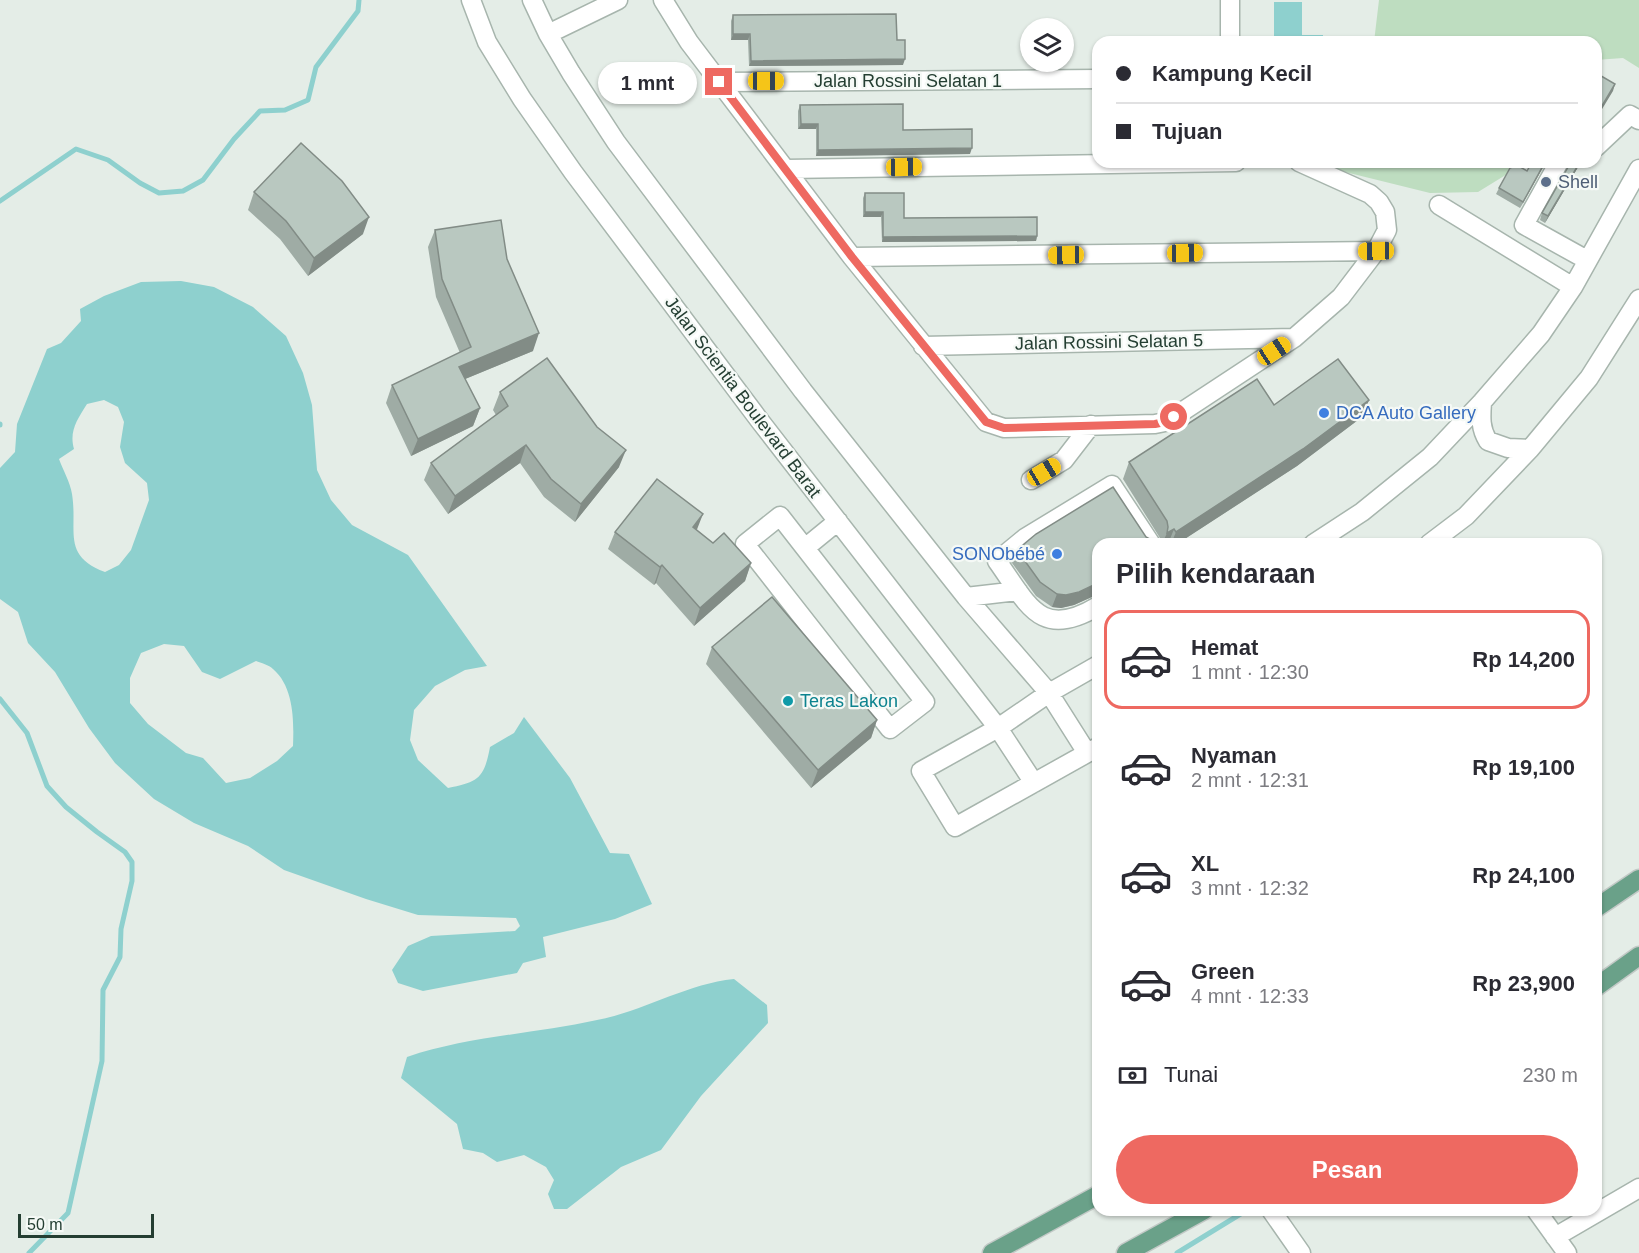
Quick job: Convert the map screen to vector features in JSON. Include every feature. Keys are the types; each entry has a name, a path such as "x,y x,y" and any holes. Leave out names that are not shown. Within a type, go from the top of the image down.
{"main road":[{"path":"1602,904 1639,879"},
{"path":"1602,983 1639,956"},
{"path":"992,1253 1092,1198"},
{"path":"1126,1253 1193,1216"}],"street":[{"name":"Jalan Scientia Boulevard Barat","path":"471,0 487,42 522,99 573,172 760,421 998,728 1034,783"},
{"path":"532,0 548,34 571,73 616,142 803,391 966,597 1049,693 1092,750 955,827 921,771 998,728 1049,693 1092,668"},
{"path":"548,34 618,0"},
{"path":"663,0 689,42 852,257 986,422 1004,428 1165,422 1294,338 1341,297 1376,251 1387,230 1385,212 1370,194 1312,168"},
{"path":"1230,0 1230,36"},
{"name":"Jalan Rossini Selatan 1","path":"719,82 1092,79"},
{"path":"1602,141 1630,115 1639,120"},
{"path":"786,169 1092,164"},
{"path":"1555,168 1524,225 1587,260"},
{"path":"1322,538 1362,512 1430,457 1541,334 1572,287 1639,169"},
{"path":"1439,205 1572,287"},
{"path":"852,257 1376,251"},
{"path":"1438,538 1466,516 1530,449 1589,378 1639,299"},
{"name":"Jalan Rossini Selatan 5","path":"923,346 1294,338"},
{"path":"1482,402 1481,422 1488,441 1508,448 1530,449"},
{"path":"1031,480 1064,460 1091,425"},
{"path":"1092,610 1084,615 1064,621 1050,621 1037,614 997,561 1025,538 1112,485 1147,538"},
{"path":"780,516 805,548 925,702 890,729 745,544 780,516"},
{"path":"805,548 838,521"},
{"path":"966,597 1018,591"},
{"path":"1602,1210 1639,1188"},
{"path":"1275,1216 1301,1253"},
{"path":"1540,1216 1567,1253"},
{"path":"1555,1237 1591,1216"}],"green space":[{"path":"1379,0 1639,0 1639,68 1623,58 1602,60 1602,36 1375,36"},
{"path":"1517,168 1478,192 1430,193 1333,169"}],"water":[{"path":"1274,2 1302,2 1302,35 1323,35 1323,36 1274,36"},
{"path":"181,281 214,287 253,307 286,336 303,373 312,405 317,470 331,500 352,525 408,555 487,666 465,670 435,686 414,710 410,740 418,760 448,788 473,781 485,766 490,747 514,733 524,717 570,778 610,853 629,854 652,904 615,919 543,937 546,957 523,963 517,973 423,991 398,983 392,970 408,946 431,936 515,931 520,926 516,918 418,915 284,870 248,846 194,823 154,799 115,763 89,728 55,672 28,643 18,612 0,599 0,468 15,452 17,424 47,349 61,343 81,321 80,309 104,296 141,282","holes":["104,400 118,407 124,422 120,447 125,463 147,483 149,500 131,550 119,565 105,572 82,558 77,550 73,530 72,494 59,459 74,449 73,431 87,404","164,644 184,646 202,672 220,679 256,661 271,668 280,676 289,695 293,715 293,746 277,761 250,778 226,783 203,758 186,753 148,724 130,703 130,678 141,653"]},
{"path":"734,979 767,1005 768,1023 701,1096 661,1150 621,1167 567,1209 554,1209 548,1194 554,1180 546,1167 524,1155 497,1162 483,1153 463,1149 457,1124 401,1078 407,1057 430,1050 597,1020 699,986"}],"building":[{"path":"896,14 897,40 905,40 905,59 751,61 750,34 733,34 733,15"},
{"path":"1602,76 1615,84 1602,106"},
{"path":"903,104 903,130 972,129 972,148 818,150 818,124 801,124 800,105"},
{"path":"301,143 342,181 369,217 314,258 286,221 254,192"},
{"path":"1510,168 1522,168 1527,171 1529,168 1542,168 1523,202 1499,188"},
{"path":"1568,168 1576,168 1548,216 1542,213"},
{"path":"865,193 904,193 904,218 1037,217 1037,236 883,237 883,212 865,212"},
{"path":"501,220 507,259 539,333 459,367 480,408 418,439 392,385 471,347 442,279 435,230"},
{"path":"547,358 597,427 626,450 581,504 551,479 526,445 455,496 431,463 508,406 500,392"},
{"path":"1338,359 1369,400 1303,449 1176,532 1174,529 1167,533 1167,521 1129,462 1257,379 1274,405"},
{"path":"657,479 703,514 693,527 713,543 724,533 751,563 700,608 662,565 660,567 615,532"},
{"name":"SONObébé","path":"1113,487 1148,538 1092,538 1092,586 1066,595 1057,594 1040,582 1017,550 1036,534"},
{"name":"Teras Lakon","path":"772,597 877,720 818,770 712,647"}],"waterway":[{"path":"0,201 76,149 108,160 140,183 159,193 183,191 203,180 234,139 260,111 285,110 308,100 316,67 358,11 359,0"},
{"path":"0,699 27,733 47,786 66,807 125,852 132,862 132,881 121,929 120,957 103,990 102,1061 68,1213 29,1253"},
{"path":"1177,1253 1237,1216"}],"place":[{"name":"Shell","path":"1546,182"},
{"name":"DCA Auto Gallery","path":"1324,413"},
{"name":"SONObébé","path":"1057,554"},
{"name":"Teras Lakon","path":"788,701"}],"route":[{"path":"719,82 852,257 986,422 1004,428 1155,424 1174,417"}]}
